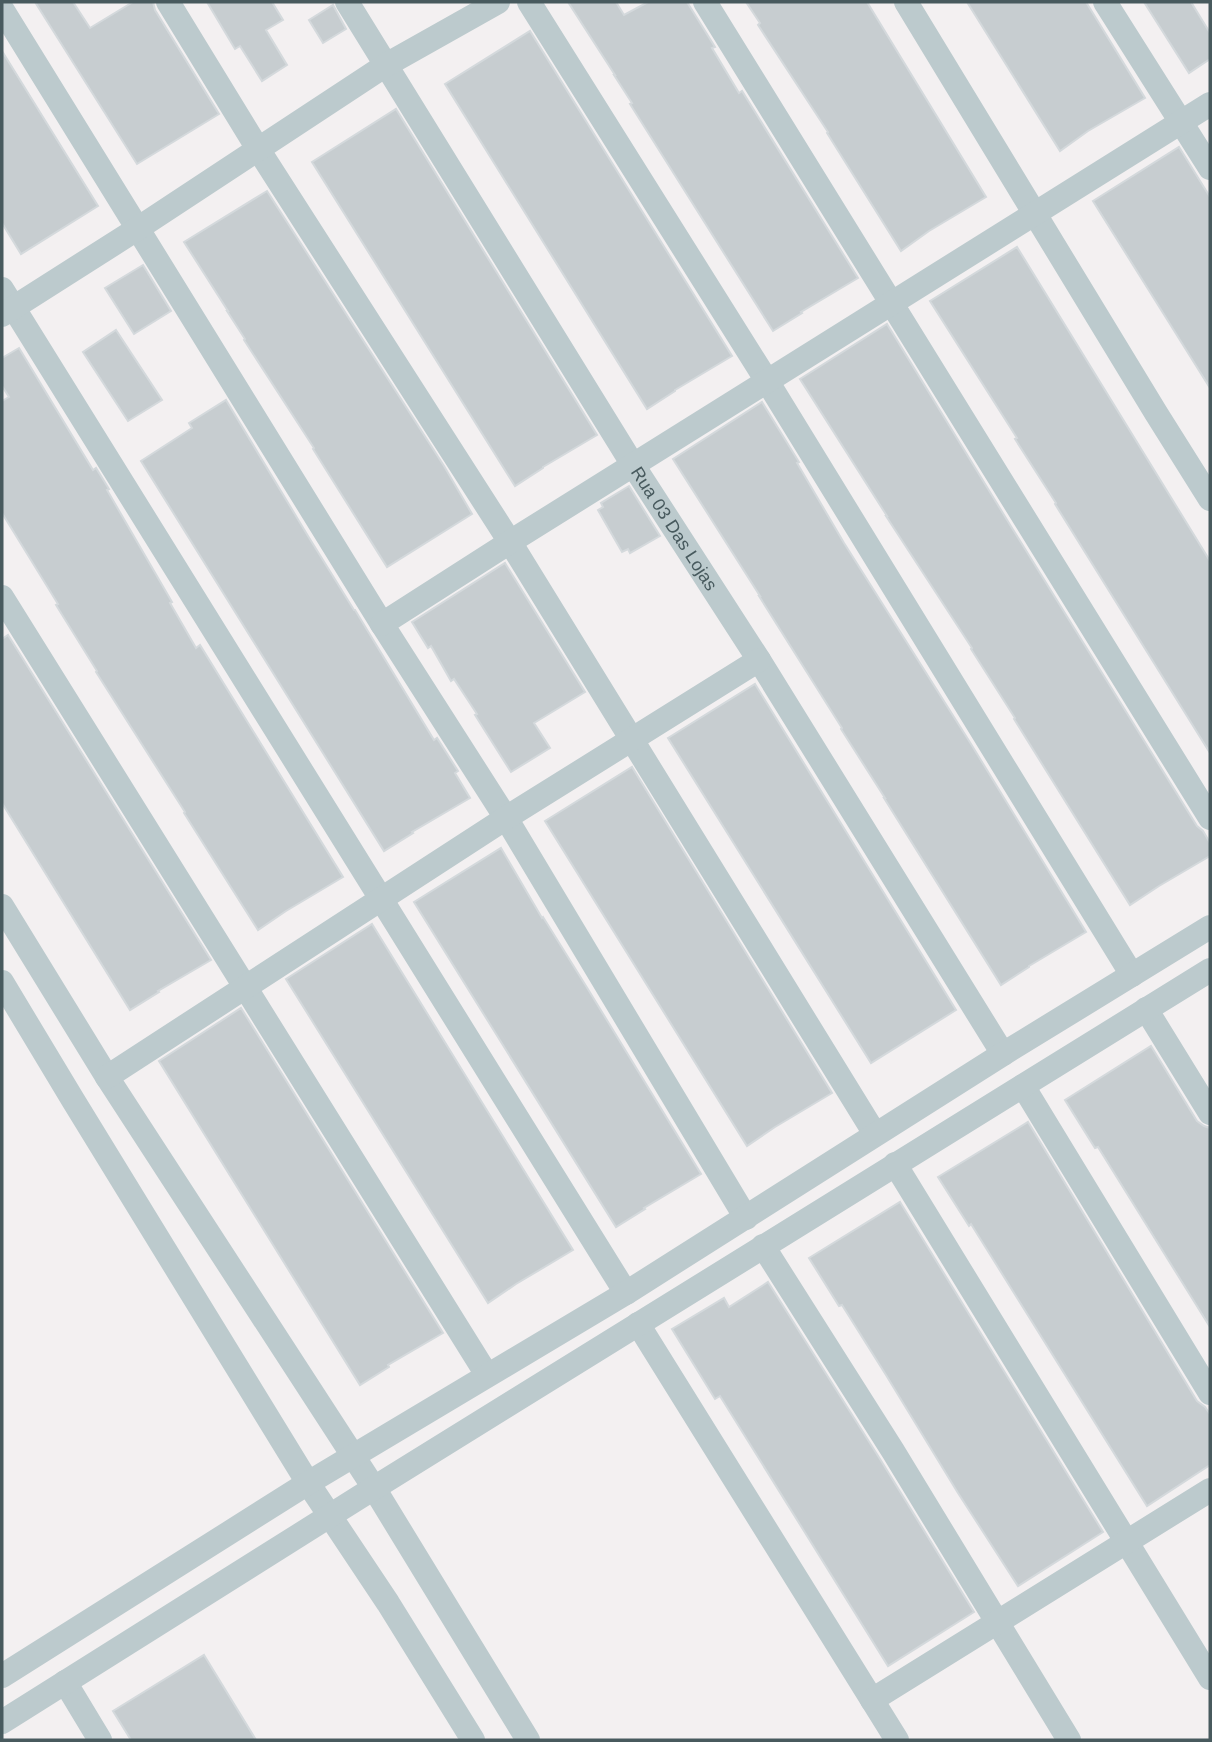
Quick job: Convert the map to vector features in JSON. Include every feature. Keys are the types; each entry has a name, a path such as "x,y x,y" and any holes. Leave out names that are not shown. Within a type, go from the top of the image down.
{"street":[{"path":"167,2 510,542 876,1134"},
{"name":"Rua 03 Das Lojas","path":"347,2 633,465 759,660 1003,1054"},
{"path":"498,2 386,65 137,229 6,304 626,1293"},
{"path":"529,2 767,382 1132,975"},
{"path":"705,2 1210,818"},
{"path":"906,2 1210,499"},
{"path":"1105,2 1210,169"},
{"path":"2,9 506,818 746,1218"},
{"path":"383,624 1210,104"},
{"path":"2,597 487,1376"},
{"path":"107,1077 506,818 759,660"},
{"path":"2,906 107,1077 353,1456 528,1740"},
{"path":"2,1676 308,1483 626,1293 1003,1054 1210,927"},
{"path":"2,1722 373,1488 1210,970"},
{"path":"2,982 308,1483 388,1603 473,1740"},
{"path":"1146,1009 1210,1113"},
{"path":"1023,1086 1210,1393"},
{"path":"895,1164 1210,1678"},
{"path":"763,1246 893,1451 1069,1740"},
{"path":"638,1324 897,1740"},
{"path":"872,1700 1210,1490"},
{"path":"65,1682 100,1740"}],"building":[{"path":"35,2 73,2 90,28 133,2 153,2 155,10 219,114 137,164"},
{"path":"207,2 272,2 283,20 266,30 287,65 262,81 240,46 235,49"},
{"path":"568,2 616,2 624,15 648,2 687,2 739,93 742,91 858,278 773,331"},
{"path":"746,2 867,2 986,197 901,251"},
{"path":"967,2 1086,2 1145,98 1088,131 1060,151"},
{"path":"1144,2 1191,2 1210,33 1210,59 1189,73"},
{"path":"333,5 346,29 323,43 309,20"},
{"path":"530,31 732,356 647,409 445,84"},
{"path":"2,51 98,206 21,254 2,223"},
{"path":"396,109 597,435 515,486 312,162"},
{"path":"1179,147 1210,197 1210,388 1093,201"},
{"path":"267,191 472,514 387,567 184,242"},
{"path":"1017,247 1210,561 1210,753 930,301"},
{"path":"143,265 171,311 134,334 105,288"},
{"path":"887,324 1210,843 1210,856 1130,905 972,648 800,379"},
{"path":"116,330 162,400 128,421 83,352"},
{"path":"19,348 93,470 96,468 109,489 107,490 196,648 200,645 343,877 258,930 96,672 2,513 2,401 9,397 2,386 2,358"},
{"path":"226,400 434,740 437,738 458,771 455,773 470,798 384,851 141,461 192,428 189,423"},
{"path":"762,402 844,543 1086,932 1001,985 673,459"},
{"path":"629,486 660,536 630,553 628,549 622,552 598,510 603,507 601,503"},
{"path":"505,563 585,692 534,723 550,748 511,772 454,679 451,681 431,646 428,648 412,622"},
{"path":"8,635 211,960 130,1010 2,803 2,639"},
{"path":"755,684 956,1010 871,1063 668,738"},
{"path":"632,767 832,1093 747,1146 545,821"},
{"path":"501,848 701,1174 616,1227 414,902"},
{"path":"372,924 573,1250 488,1303 286,979"},
{"path":"241,1008 443,1333 360,1385 159,1061"},
{"path":"1151,1046 1197,1121 1210,1128 1210,1327 1098,1147 1095,1148 1065,1100"},
{"path":"1028,1122 1197,1401 1210,1414 1210,1465 1147,1506 971,1224 969,1226 938,1177"},
{"path":"900,1202 1103,1532 1018,1586 842,1305 839,1306 809,1258"},
{"path":"768,1282 974,1612 888,1666 720,1396 715,1399 672,1329 724,1298 729,1307"},
{"path":"204,1655 256,1740 131,1740 113,1711"}]}
